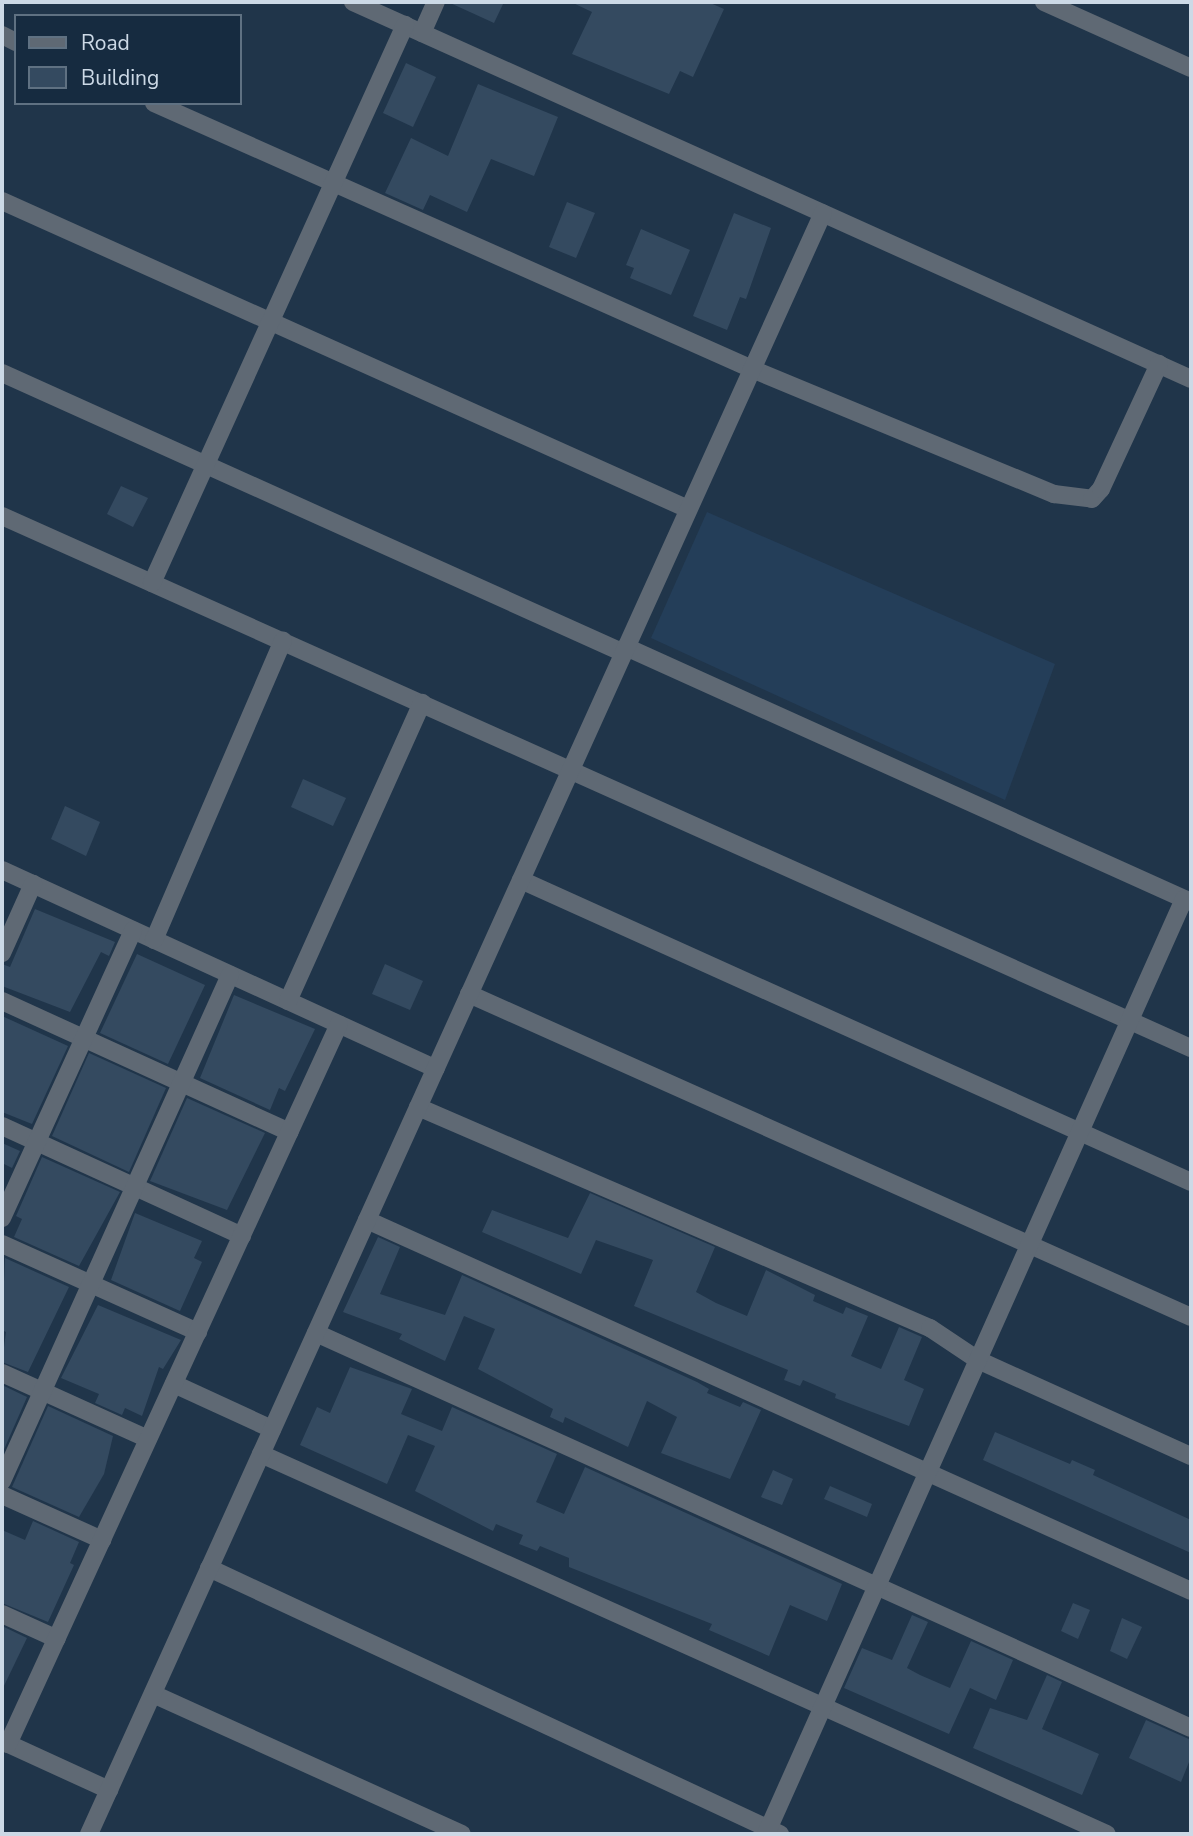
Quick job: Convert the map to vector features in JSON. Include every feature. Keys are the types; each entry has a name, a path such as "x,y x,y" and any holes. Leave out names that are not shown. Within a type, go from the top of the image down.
{"street":[{"path":"353,2 1191,377"},
{"path":"422,33 436,2"},
{"path":"1044,2 1191,68"},
{"path":"152,583 405,25"},
{"path":"158,105 752,369 1078,500 1093,499 1101,489 1158,364"},
{"path":"2,201 688,509"},
{"path":"89,1834 823,213"},
{"path":"2,373 1188,901 1130,1020 1029,1245 823,1707 771,1832 209,1568"},
{"path":"2,516 1191,1048"},
{"path":"154,940 283,641"},
{"path":"288,1001 422,704"},
{"path":"2,870 436,1069"},
{"path":"521,880 1191,1182"},
{"path":"2,953 33,884"},
{"path":"2,1218 133,930"},
{"path":"2,1481 230,975"},
{"path":"469,994 1191,1317"},
{"path":"2,1002 290,1132"},
{"path":"109,1790 5,1743 57,1639 339,1024"},
{"path":"418,1107 930,1328 978,1360 1191,1456"},
{"path":"2,1126 242,1236"},
{"path":"367,1220 1191,1591"},
{"path":"2,1244 198,1332"},
{"path":"316,1333 1191,1728"},
{"path":"2,1373 148,1439"},
{"path":"174,1384 272,1429"},
{"path":"261,1454 1107,1834"},
{"path":"2,1494 102,1540"},
{"path":"2,1614 57,1639"},
{"path":"153,1694 461,1834"}],"shaded area":[{"path":"707,512 1055,664 1005,800 651,638"}],"building":[{"path":"448,2 504,2 494,23"},
{"path":"571,2 708,2 724,9 693,77 680,71 669,94 572,54 592,12"},
{"path":"406,63 436,77 413,127 383,113"},
{"path":"478,84 558,117 534,176 491,159 467,212 430,195 423,210 385,193 411,138 448,156"},
{"path":"567,202 595,213 576,258 549,247"},
{"path":"734,213 771,228 746,299 740,297 727,330 693,316"},
{"path":"641,229 690,250 671,295 630,278 634,268 626,265"},
{"path":"121,486 148,498 133,527 107,514"},
{"path":"303,779 346,798 333,826 291,807"},
{"path":"65,806 100,822 86,856 51,839"},
{"path":"35,909 115,942 109,956 101,952 70,1012 2,986 2,964 10,967"},
{"path":"137,954 205,985 168,1064 100,1033"},
{"path":"385,964 423,981 410,1010 372,994"},
{"path":"234,995 315,1029 285,1091 279,1088 270,1110 200,1078"},
{"path":"2,1016 68,1046 32,1124 2,1112"},
{"path":"89,1053 166,1088 129,1172 52,1136"},
{"path":"187,1098 265,1133 227,1210 150,1181"},
{"path":"2,1143 20,1151 12,1168 2,1163"},
{"path":"42,1157 120,1192 79,1266 14,1237 22,1219 16,1216"},
{"path":"590,1193 715,1247 696,1292 716,1303 747,1316 766,1270 815,1295 813,1301 843,1314 846,1307 868,1316 851,1356 881,1369 899,1327 922,1337 904,1380 924,1389 909,1426 835,1398 836,1394 803,1380 800,1386 784,1380 788,1370 634,1306 653,1260 596,1240 581,1274 482,1232 492,1210 568,1238"},
{"path":"135,1213 202,1241 194,1258 202,1262 180,1311 111,1280"},
{"path":"378,1237 400,1247 380,1294 445,1315 462,1275 697,1382 709,1389 707,1393 740,1407 743,1402 761,1410 730,1479 661,1453 677,1417 647,1401 628,1447 565,1417 563,1423 550,1417 553,1409 478,1369 495,1329 464,1316 445,1361 399,1339 402,1334 343,1312"},
{"path":"5,1258 69,1287 28,1372 2,1362 6,1332 2,1330"},
{"path":"98,1305 181,1340 163,1369 159,1367 142,1416 125,1408 122,1415 95,1403 99,1394 61,1378"},
{"path":"350,1367 412,1389 401,1414 442,1431 452,1407 557,1454 536,1502 564,1514 585,1467 842,1584 827,1621 790,1605 769,1656 709,1630 712,1624 569,1567 569,1558 540,1546 537,1551 519,1544 523,1535 496,1524 493,1531 415,1491 435,1446 408,1435 387,1484 300,1445 317,1407 330,1413"},
{"path":"2,1385 27,1397 2,1454"},
{"path":"48,1406 113,1436 104,1474 79,1517 12,1487"},
{"path":"995,1432 1070,1464 1072,1460 1095,1470 1093,1475 1191,1520 1191,1553 983,1460"},
{"path":"773,1470 793,1479 782,1505 761,1497"},
{"path":"830,1486 872,1504 867,1517 824,1499"},
{"path":"33,1521 79,1542 70,1563 74,1565 48,1622 2,1603 2,1530 25,1540"},
{"path":"1073,1603 1090,1610 1078,1639 1061,1631"},
{"path":"912,1615 928,1622 907,1668 920,1675 950,1688 971,1641 1013,1660 996,1700 970,1688 949,1734 844,1688 862,1648 892,1660"},
{"path":"1122,1618 1142,1627 1127,1659 1110,1651"},
{"path":"2,1626 27,1638 2,1690"},
{"path":"1047,1675 1062,1682 1042,1729 1099,1754 1082,1795 973,1748 990,1708 1027,1720"},
{"path":"1146,1720 1191,1740 1191,1757 1181,1782 1129,1758"}]}
